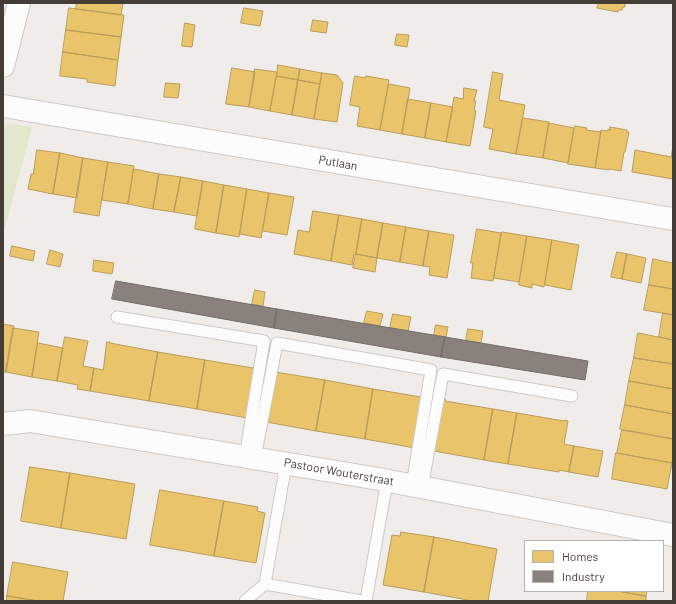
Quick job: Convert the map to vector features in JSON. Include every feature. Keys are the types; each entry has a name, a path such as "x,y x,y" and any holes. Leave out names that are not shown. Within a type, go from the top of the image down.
{"street":[{"path":"3,66 20,3"},
{"name":"Putlaan","path":"3,106 673,219"},
{"name":"Pastoor Wouterstraat","path":"3,424 30,421 250,457 387,480 673,535"}],"lane":[{"path":"117,317 264,341 250,457"},
{"path":"250,457 277,343 431,370 417,486"},
{"path":"417,486 443,374 572,396"},
{"path":"245,601 265,584 286,464"},
{"path":"366,601 387,480"},
{"path":"265,584 361,601"}],"green space":[{"path":"12,124 32,127 3,235 3,125"}],"building: Homes":[{"path":"77,3 123,3 121,15 76,9"},
{"path":"599,3 625,3 625,7 623,7 622,10 618,10 618,12 597,8"},
{"path":"69,8 124,15 121,37 66,30"},
{"path":"244,8 263,11 260,26 241,23"},
{"path":"313,20 328,22 326,33 311,31"},
{"path":"185,23 195,25 192,47 182,46"},
{"path":"66,30 121,37 118,60 63,52"},
{"path":"397,34 409,35 407,47 395,45"},
{"path":"63,52 118,60 115,86 87,82 87,79 60,76"},
{"path":"278,65 300,69 298,80 277,76"},
{"path":"232,68 255,72 249,107 226,104"},
{"path":"255,69 277,72 270,111 249,107"},
{"path":"300,69 322,73 320,84 298,80"},
{"path":"493,72 503,74 499,100 525,105 516,154 489,149 493,129 484,127"},
{"path":"322,73 337,75 343,83 337,122 314,119"},
{"path":"277,76 298,80 292,115 270,111"},
{"path":"355,76 365,78 366,76 389,80 380,130 357,126 360,107 350,105"},
{"path":"298,80 320,84 314,119 292,115"},
{"path":"166,83 180,84 178,98 164,97"},
{"path":"389,84 410,88 402,134 380,130"},
{"path":"464,88 477,90 474,101 476,101 474,110 476,111 470,146 446,142 454,97 463,99"},
{"path":"408,99 431,103 425,138 402,134"},
{"path":"431,103 453,107 446,142 425,138"},
{"path":"523,118 549,122 543,158 516,154"},
{"path":"549,123 574,128 568,163 543,158"},
{"path":"575,126 587,128 586,130 601,132 595,168 568,164"},
{"path":"610,127 627,130 627,132 629,132 621,171 595,168 601,130 608,131 608,129 610,130"},
{"path":"673,145 673,179 632,172 635,150 671,157"},
{"path":"37,150 60,153 53,194 28,189 31,174 33,174"},
{"path":"60,153 83,158 77,198 53,194"},
{"path":"83,158 108,162 99,216 74,212"},
{"path":"108,162 134,166 128,204 102,200"},
{"path":"134,169 159,174 153,209 128,204"},
{"path":"159,174 181,177 174,212 153,209"},
{"path":"181,177 203,181 197,216 174,212"},
{"path":"203,181 224,185 216,233 195,229"},
{"path":"224,185 247,189 239,237 216,233"},
{"path":"247,189 269,193 261,238 240,234"},
{"path":"269,193 294,197 287,235 263,231"},
{"path":"313,211 339,215 331,261 294,254 298,230 309,232"},
{"path":"339,215 362,219 356,254 354,254 352,265 331,261"},
{"path":"362,219 383,223 377,258 356,254"},
{"path":"383,223 406,227 400,262 377,258"},
{"path":"406,227 429,231 423,266 400,262"},
{"path":"477,229 501,233 493,281 471,278 473,263 471,263"},
{"path":"429,231 454,235 447,278 429,275 430,267 423,266"},
{"path":"502,232 527,236 519,282 494,278"},
{"path":"527,236 552,240 544,287 532,284 532,288 519,285"},
{"path":"552,240 579,245 571,290 545,285"},
{"path":"12,246 35,251 33,261 10,256"},
{"path":"50,250 63,254 60,267 47,264"},
{"path":"617,252 627,254 622,279 611,277"},
{"path":"356,254 377,258 375,272 353,268"},
{"path":"627,254 646,258 641,283 622,279"},
{"path":"653,259 673,263 673,289 649,285"},
{"path":"94,260 114,263 112,274 93,271"},
{"path":"649,285 673,289 673,315 644,310"},
{"path":"255,290 265,292 263,306 252,304"},
{"path":"367,311 383,314 380,326 364,323"},
{"path":"663,313 673,315 673,340 659,337"},
{"path":"393,314 411,317 408,331 390,328"},
{"path":"3,324 14,326 6,372 3,372"},
{"path":"436,325 448,327 446,337 434,335"},
{"path":"13,328 39,332 32,377 6,372"},
{"path":"468,329 483,331 481,343 466,341"},
{"path":"638,333 673,340 673,364 634,358"},
{"path":"65,337 88,341 83,366 94,368 90,391 77,389 78,385 57,381"},
{"path":"107,342 158,352 149,401 90,391 94,368 103,370"},
{"path":"38,343 63,348 57,381 32,377"},
{"path":"158,352 205,360 197,409 149,401"},
{"path":"634,358 673,364 673,389 629,381"},
{"path":"205,360 253,368 256,367 247,418 197,409"},
{"path":"275,372 325,380 316,431 266,422"},
{"path":"325,380 373,389 365,439 316,431"},
{"path":"629,381 673,389 673,414 625,405"},
{"path":"373,389 421,397 424,396 415,448 365,439"},
{"path":"443,399 446,400 445,401 493,409 484,460 434,451"},
{"path":"625,405 673,414 673,439 620,429"},
{"path":"493,409 517,413 508,464 484,460"},
{"path":"517,413 568,421 564,444 574,446 569,472 559,470 559,472 508,464"},
{"path":"622,430 673,439 672,463 617,453"},
{"path":"574,446 603,451 598,477 569,472"},
{"path":"616,453 672,463 667,489 612,479"},
{"path":"30,467 70,473 61,528 21,521"},
{"path":"70,473 135,484 126,539 61,528"},
{"path":"160,490 224,501 214,556 150,545"},
{"path":"224,501 258,507 257,511 265,513 256,563 214,556"},
{"path":"401,532 434,537 424,592 383,585 392,535 400,536"},
{"path":"434,537 497,549 488,601 473,601 424,592"},
{"path":"13,562 68,572 63,601 38,601 7,596"},
{"path":"588,592 624,592 646,596 646,601 587,601"},
{"path":"624,592 647,592 646,596"},
{"path":"7,596 38,601 7,601"}],"building: Industry":[{"path":"116,281 277,309 274,328 112,299"},
{"path":"277,309 445,337 441,357 274,328"},
{"path":"445,337 588,361 585,380 441,357"}]}
